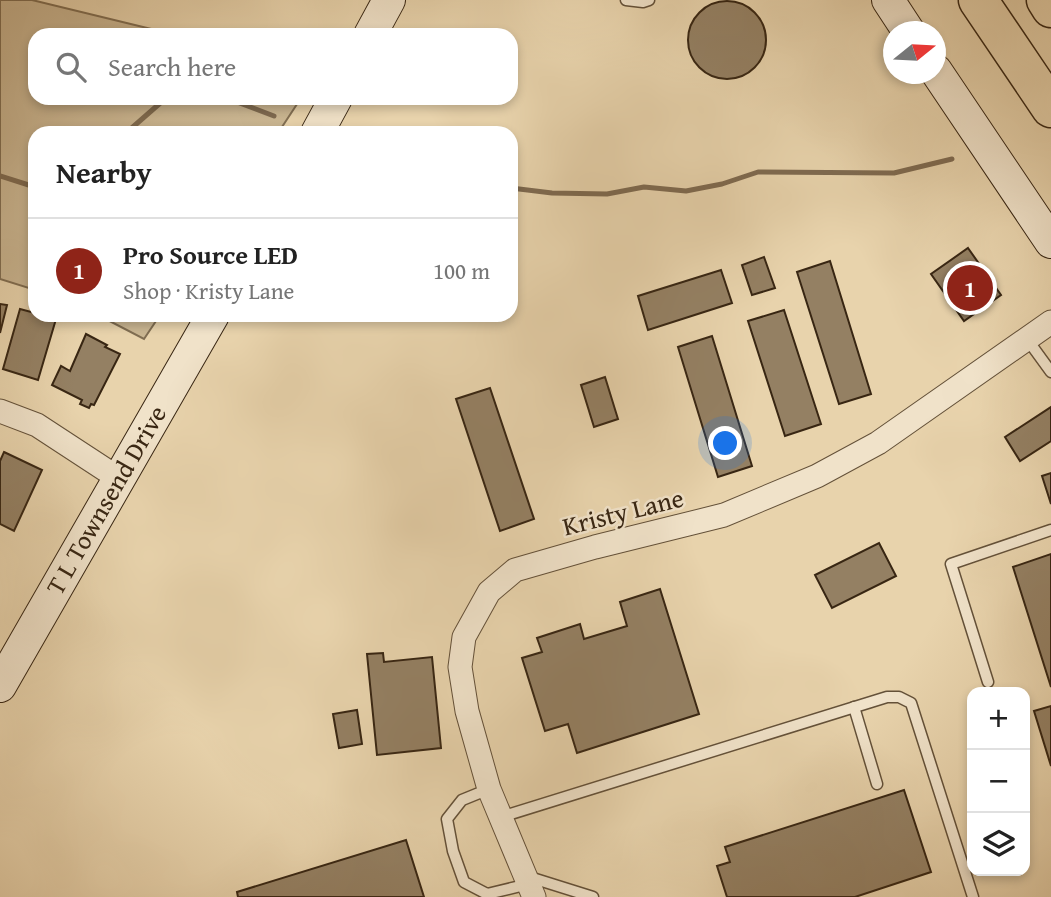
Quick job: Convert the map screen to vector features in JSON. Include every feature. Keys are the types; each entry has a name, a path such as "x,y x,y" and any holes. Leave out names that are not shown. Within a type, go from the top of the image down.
{"highway":[{"path":"978,0 1051,108"},
{"path":"1046,0 1051,8"}],"street":[{"path":"374,28 389,0"},
{"path":"888,0 902,21"},
{"path":"945,84 1051,242"},
{"path":"321,126 332,105"},
{"name":"T L Townsend Drive","path":"0,686 209,322"},
{"name":"Kristy Lane","path":"530,886 489,789 467,711 460,667 464,637 489,592 515,570 724,515 817,476 878,443 1051,322"},
{"path":"0,411 37,425 118,478"}],"lane":[{"path":"626,0 649,0"},
{"path":"1027,339 1051,372"},
{"path":"988,682 951,564 1051,530"},
{"path":"501,817 887,697 899,697 911,703 973,897"},
{"path":"854,707 877,784"},
{"path":"489,789 463,800 447,820 453,851 464,882 487,894 530,886 593,897"}],"shaded area":[{"path":"0,0 32,0 147,28 28,28 28,105 296,105 283,126 28,126 28,288 0,279"},
{"path":"111,322 155,322 144,339"}],"building":[{"path":"727,1 742,4 759,18 766,40 763,55 749,72 727,79 712,76 695,62 688,40 691,25 705,8"},
{"path":"968,248 1001,295 964,321 931,274"},
{"path":"764,257 775,288 752,295 742,265"},
{"path":"830,261 871,394 839,404 797,272"},
{"path":"721,270 732,303 648,330 638,296"},
{"path":"0,304 7,305 0,333"},
{"path":"20,309 28,311 28,322 55,322 38,380 3,369"},
{"path":"784,310 821,424 785,436 748,321"},
{"path":"86,334 120,354 94,405 91,404 89,408 80,404 82,400 52,385 61,366 70,371"},
{"path":"712,336 752,466 718,477 678,347"},
{"path":"605,377 618,419 594,427 581,385"},
{"path":"490,388 534,519 500,531 456,399"},
{"path":"1051,407 1051,441 1020,461 1005,437"},
{"path":"4,452 42,470 14,531 0,524 0,461"},
{"path":"1051,473 1051,504 1042,476"},
{"path":"879,543 896,576 832,608 815,575"},
{"path":"1051,554 1051,687 1013,567"},
{"path":"660,589 699,714 577,753 568,724 545,731 522,658 542,652 537,638 580,624 584,639 627,626 620,602"},
{"path":"383,653 384,662 432,657 441,748 377,755 367,654"},
{"path":"1051,706 1051,766 1034,711"},
{"path":"357,710 362,744 339,748 333,714"},
{"path":"904,790 931,872 855,897 727,897 717,866 730,862 725,847"},
{"path":"406,840 424,897 238,897 237,892"}],"waterway":[{"path":"134,126 158,105"},
{"path":"245,105 274,116"},
{"path":"518,189 552,193 607,194 644,187 686,191 722,184 758,172 894,173 952,159"},
{"path":"0,176 28,185"}],"place":[{"name":"Pro Source LED","path":"970,288"}]}
